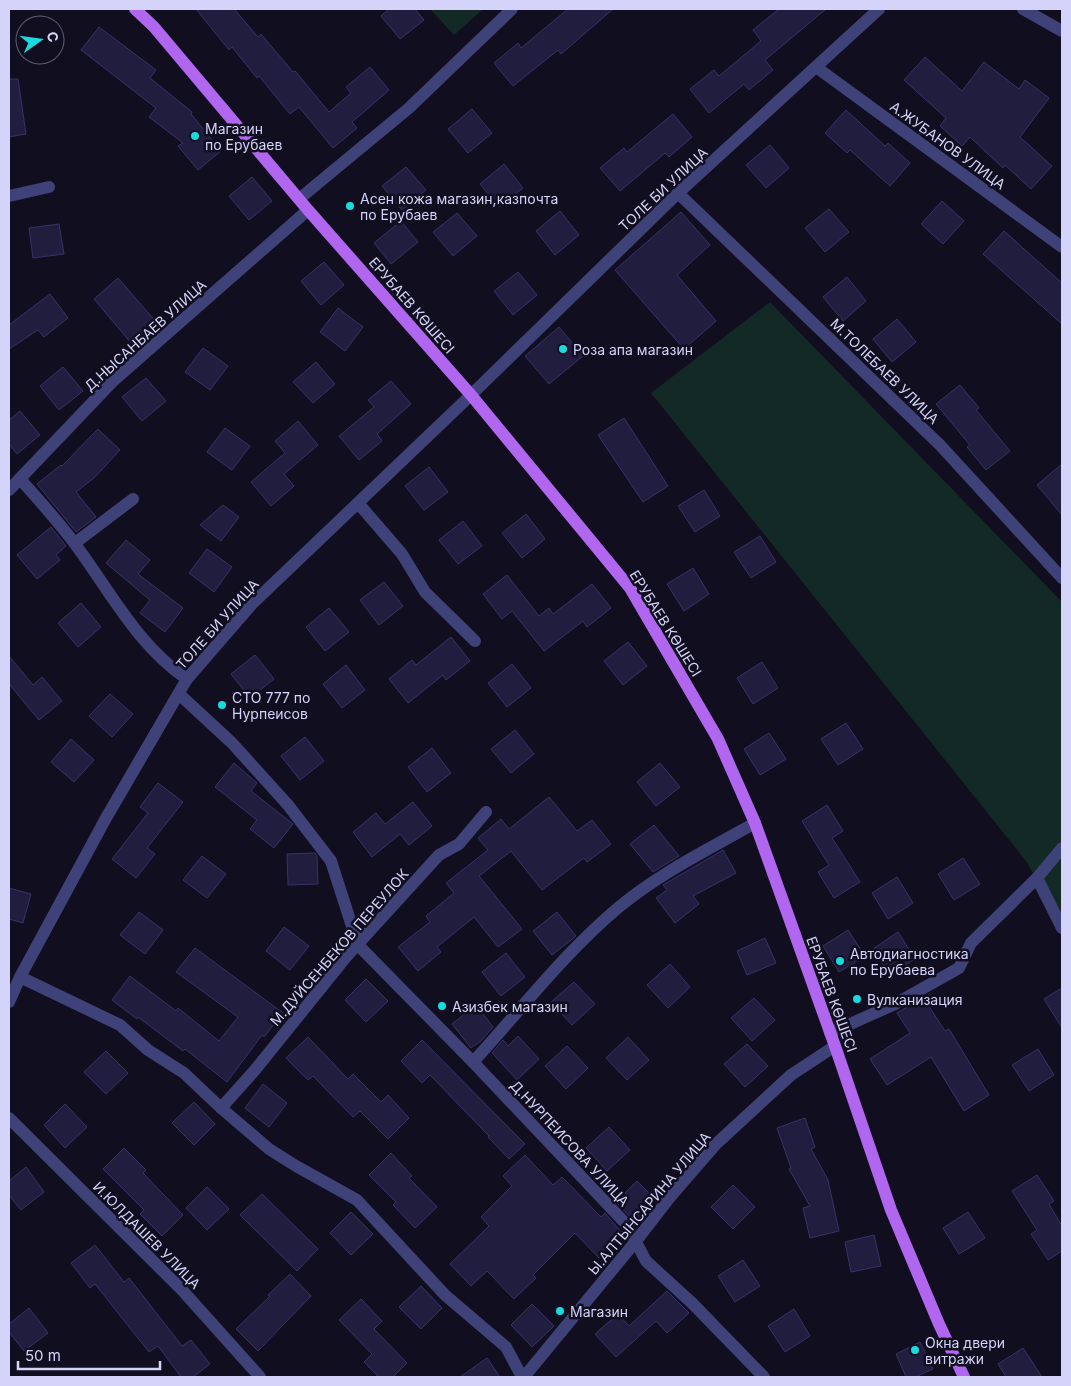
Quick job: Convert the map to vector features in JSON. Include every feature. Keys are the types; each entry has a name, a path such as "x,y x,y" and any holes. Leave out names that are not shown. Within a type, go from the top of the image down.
{"main road":[{"name":"ЕРУБАЕВ КӨШЕСІ","path":"135,9 154,27 308,210 471,395 630,588 718,739 755,823 835,1046 891,1210 939,1324 964,1377"}],"street":[{"path":"299,199 409,108 512,9"},
{"name":"ТОЛЕ БИ УЛИЦА","path":"9,1002 20,977 106,818 187,679 252,604 471,395 678,193 879,9"},
{"path":"1023,9 1062,31"},
{"name":"А.ЖУБАНОВ УЛИЦА","path":"816,68 1062,247"},
{"path":"9,196 48,187"},
{"name":"М.ТОЛЕБАЕВ УЛИЦА","path":"678,193 940,445 1062,578"},
{"name":"Д.НЫСАНБАЕВ УЛИЦА","path":"9,490 112,382 308,210"},
{"path":"20,479 75,543 131,626 169,666 187,679"},
{"path":"75,543 133,499"},
{"path":"358,503 402,554 425,592 475,641"},
{"name":"Д.НУРПЕИСОВА УЛИЦА","path":"179,694 232,743 288,805 331,861 358,945 473,1062 627,1225 646,1260 692,1303 764,1377"},
{"name":"М.ДУЙСЕНБЕКОВ ПЕРЕУЛОК","path":"221,1108 358,945 439,855 460,844 486,812"},
{"path":"473,1062 566,955 620,906 678,866 755,823"},
{"path":"830,1033 895,1004 960,968 970,943 1037,878 1062,848"},
{"path":"1037,878 1062,928"},
{"path":"20,977 120,1025 148,1050 184,1073 221,1108 269,1148 296,1166 357,1200 445,1295 506,1347 523,1377"},
{"name":"Ы.АЛТЫНСАРИНА УЛИЦА","path":"523,1377 670,1197 716,1144 792,1075 835,1046"},
{"name":"И.ЮЛДАШЕВ УЛИЦА","path":"9,1118 182,1290 260,1377"}],"green space":[{"path":"430,9 483,9 454,35"},
{"path":"770,302 1062,602 1062,923 1026,861 651,393"}],"building":[{"path":"196,9 234,9 258,37 261,34 329,112 351,93 346,87 370,67 389,90 352,122 357,128 333,148 299,107 290,114 232,47 229,50"},
{"path":"389,9 415,9 424,20 400,39 381,16"},
{"path":"568,9 613,9 561,54 558,50 513,86 494,63 518,43 521,48"},
{"path":"779,9 826,9 765,60 773,70 749,90 744,84 709,113 690,89 714,70 719,76 761,41 753,30"},
{"path":"99,27 156,70 150,78 192,112 191,114 221,151 198,170 178,146 183,143 149,117 156,108 81,50"},
{"path":"925,57 962,91 984,62 1019,89 1025,80 1049,98 1020,137 1052,166 1031,189 1005,165 1003,168 970,137 962,146 940,126 946,118 904,80"},
{"path":"9,79 18,79 26,134 9,137"},
{"path":"472,109 492,133 468,153 448,129"},
{"path":"846,110 885,146 888,143 910,163 890,186 850,150 847,153 825,133"},
{"path":"673,114 692,137 669,157 665,153 620,191 600,168 624,148 627,152"},
{"path":"770,145 789,168 766,188 746,165"},
{"path":"504,164 523,188 499,207 480,184"},
{"path":"406,167 426,190 402,210 382,186"},
{"path":"252,177 272,201 249,220 229,196"},
{"path":"942,201 964,221 943,244 921,224"},
{"path":"829,209 849,232 825,252 805,228"},
{"path":"560,211 579,235 555,255 536,231"},
{"path":"681,212 710,245 677,275 716,321 684,349 615,270"},
{"path":"457,213 477,236 453,256 433,232"},
{"path":"401,221 418,242 391,264 374,243"},
{"path":"59,224 64,254 33,258 29,228"},
{"path":"1004,231 1062,283 1062,324 983,254"},
{"path":"324,262 344,285 321,305 301,281"},
{"path":"518,272 537,295 513,315 494,291"},
{"path":"847,277 866,301 843,321 823,297"},
{"path":"118,278 157,323 132,344 94,299"},
{"path":"50,294 68,318 44,337 38,330 9,349 9,325"},
{"path":"338,308 363,327 345,351 320,332"},
{"path":"897,319 916,342 892,362 873,339"},
{"path":"559,327 583,356 549,384 525,356"},
{"path":"203,348 228,366 210,390 185,372"},
{"path":"316,362 335,384 313,403 293,382"},
{"path":"63,367 83,391 59,410 40,386"},
{"path":"146,378 166,401 142,421 122,397"},
{"path":"391,381 411,404 377,434 382,441 359,460 339,436 374,407 368,400"},
{"path":"960,385 979,408 976,410 1010,451 986,470 967,447 970,445 936,404"},
{"path":"20,411 40,435 17,454 9,444 9,420"},
{"path":"624,418 668,486 643,502 598,435"},
{"path":"298,421 318,445 284,474 294,486 271,506 251,482 285,453 275,441"},
{"path":"225,428 250,446 232,470 207,452"},
{"path":"98,429 120,450 95,477 76,492 96,517 76,532 37,484 62,466"},
{"path":"1062,464 1062,515 1037,485"},
{"path":"429,467 448,492 424,510 405,486"},
{"path":"704,490 720,516 695,532 678,506"},
{"path":"223,505 239,517 221,541 200,525"},
{"path":"526,514 545,539 522,558 502,533"},
{"path":"463,521 482,546 458,564 439,540"},
{"path":"51,527 66,546 56,555 60,560 37,579 17,555"},
{"path":"760,536 776,562 751,578 734,552"},
{"path":"126,540 150,560 138,574 183,608 165,632 140,613 150,600 106,563"},
{"path":"207,549 232,567 214,592 189,573"},
{"path":"693,568 709,594 684,611 667,584"},
{"path":"507,575 539,616 549,608 553,614 592,584 611,608 587,627 583,621 544,651 512,611 502,619 483,594"},
{"path":"384,582 403,606 379,625 360,600"},
{"path":"81,603 101,627 78,647 58,623"},
{"path":"329,608 349,632 325,651 306,627"},
{"path":"451,637 470,661 446,680 443,675 408,703 389,679 412,660 416,665"},
{"path":"628,642 647,666 623,685 604,661"},
{"path":"255,655 274,679 250,698 231,674"},
{"path":"9,656 33,685 42,677 62,701 39,720 9,684"},
{"path":"762,662 778,688 753,704 737,678"},
{"path":"512,664 531,688 507,707 488,683"},
{"path":"346,665 365,690 342,708 323,684"},
{"path":"110,694 133,714 112,737 89,716"},
{"path":"846,723 863,749 838,765 821,739"},
{"path":"515,730 534,754 511,773 491,749"},
{"path":"769,733 786,759 760,775 744,749"},
{"path":"305,737 324,761 300,780 281,756"},
{"path":"71,739 94,760 74,782 51,762"},
{"path":"432,748 451,773 427,792 408,767"},
{"path":"234,763 257,783 251,791 293,824 274,848 250,829 257,820 215,787"},
{"path":"660,763 680,787 656,806 637,782"},
{"path":"158,783 183,802 147,848 155,854 136,878 112,859 148,813 140,807"},
{"path":"549,797 577,831 592,820 611,844 587,862 584,858 542,890 511,851 479,876 522,929 498,947 474,917 437,947 441,952 418,971 398,947 430,922 426,916 454,893 446,883 488,850 478,838 501,819 509,829"},
{"path":"413,802 432,826 409,845 400,834 372,857 353,832 376,813 385,824"},
{"path":"827,805 843,831 832,838 860,882 834,898 818,872 829,865 802,821"},
{"path":"654,825 679,856 653,872 630,844"},
{"path":"723,850 736,873 693,896 699,904 675,923 656,898 667,890 663,885"},
{"path":"315,853 317,856 318,884 288,885 287,854"},
{"path":"202,856 226,874 207,898 183,880"},
{"path":"963,858 980,884 954,900 938,874"},
{"path":"897,877 913,903 888,919 872,893"},
{"path":"9,888 31,894 23,923 9,919"},
{"path":"139,912 163,930 145,954 120,935"},
{"path":"557,912 576,936 552,955 533,931"},
{"path":"284,927 309,946 290,970 266,951"},
{"path":"848,930 865,956 839,972 823,946"},
{"path":"898,932 915,959 889,975 873,949"},
{"path":"765,938 776,963 747,975 737,951"},
{"path":"195,948 283,1013 264,1037 262,1035 227,1082 185,1049 183,1051 112,1000 130,976 176,1011 178,1008 219,1041 238,1017 176,972"},
{"path":"506,953 525,977 501,996 482,972"},
{"path":"670,964 690,987 668,1008 647,985"},
{"path":"366,979 388,1001 366,1022 345,1000"},
{"path":"574,982 595,1004 572,1025 551,1002"},
{"path":"1062,988 1062,1028 1044,999"},
{"path":"923,997 945,1031 949,1029 989,1095 964,1111 931,1057 887,1085 870,1059 910,1033 897,1013"},
{"path":"754,998 775,1020 752,1041 731,1018"},
{"path":"476,1005 493,1027 481,1041 471,1048 452,1024"},
{"path":"518,1036 539,1059 517,1080 492,1053 503,1040 508,1046"},
{"path":"308,1037 348,1079 353,1074 381,1102 388,1095 409,1118 388,1139 360,1111 353,1117 313,1076 308,1080 286,1058"},
{"path":"628,1037 649,1060 627,1080 606,1058"},
{"path":"422,1040 525,1144 509,1159 430,1075 422,1083 401,1061"},
{"path":"747,1044 768,1066 745,1087 724,1064"},
{"path":"567,1046 588,1068 566,1089 545,1066"},
{"path":"1038,1049 1054,1075 1029,1091 1012,1065"},
{"path":"106,1051 128,1073 106,1094 84,1072"},
{"path":"263,1084 287,1103 269,1127 245,1108"},
{"path":"194,1102 215,1124 194,1145 172,1123"},
{"path":"65,1104 87,1127 65,1148 44,1125"},
{"path":"805,1118 815,1147 811,1149 828,1180 839,1231 810,1238 803,1208 810,1206 789,1169 791,1168 777,1128"},
{"path":"609,1127 630,1150 607,1171 586,1148"},
{"path":"124,1148 146,1170 143,1173 183,1215 162,1236 140,1214 144,1210 103,1169"},
{"path":"391,1153 412,1176 409,1178 437,1207 415,1228 393,1205 396,1202 369,1175"},
{"path":"525,1155 553,1185 562,1177 601,1217 605,1213 622,1233 619,1235 621,1237 599,1258 575,1233 533,1275 536,1278 514,1299 487,1271 471,1286 450,1264 489,1226 481,1217 512,1186 503,1176"},
{"path":"26,1167 44,1192 21,1210 9,1195 9,1181"},
{"path":"1037,1175 1054,1201 1049,1204 1062,1226 1062,1251 1048,1260 1031,1234 1037,1230 1012,1191"},
{"path":"637,1181 655,1199 634,1221 616,1202"},
{"path":"733,1185 755,1207 733,1229 711,1207"},
{"path":"207,1187 229,1209 207,1230 186,1208"},
{"path":"262,1194 318,1249 297,1271 240,1215"},
{"path":"351,1212 373,1234 351,1255 330,1233"},
{"path":"968,1212 985,1238 959,1254 943,1228"},
{"path":"874,1235 881,1266 851,1272 845,1242"},
{"path":"95,1245 124,1282 129,1278 182,1346 191,1340 210,1364 193,1377 181,1377 158,1346 149,1352 95,1284 90,1288 71,1263"},
{"path":"743,1260 760,1286 735,1302 718,1276"},
{"path":"290,1274 311,1296 258,1351 236,1329"},
{"path":"421,1286 442,1308 421,1329 399,1307"},
{"path":"667,1291 689,1313 667,1333 656,1321 616,1357 595,1334 618,1314 629,1326"},
{"path":"361,1299 382,1321 374,1329 407,1363 393,1377 379,1377 364,1362 372,1354 339,1320"},
{"path":"532,1304 554,1326 532,1347 511,1325"},
{"path":"29,1308 48,1333 24,1351 9,1332 9,1324"},
{"path":"794,1309 810,1336 785,1352 768,1326"},
{"path":"920,1342 933,1369 915,1377 906,1377 896,1354"},
{"path":"1023,1348 1042,1377 1006,1377 998,1364"},
{"path":"487,1358 500,1377 460,1377"}],"place":[{"name":"Магазин по Ерубаев","path":"195,136"},
{"name":"Асен кожа магазин,казпочта по Ерубаев","path":"350,206"},
{"name":"Роза апа магазин","path":"563,349"},
{"name":"СТО 777 по Нурпеисов","path":"222,705"},
{"name":"Автодиагностика по Ерубаева","path":"840,961"},
{"name":"Вулканизация","path":"857,999"},
{"name":"Азизбек магазин","path":"442,1006"},
{"name":"Магазин","path":"560,1311"},
{"name":"Окна двери витражи","path":"915,1350"}]}
